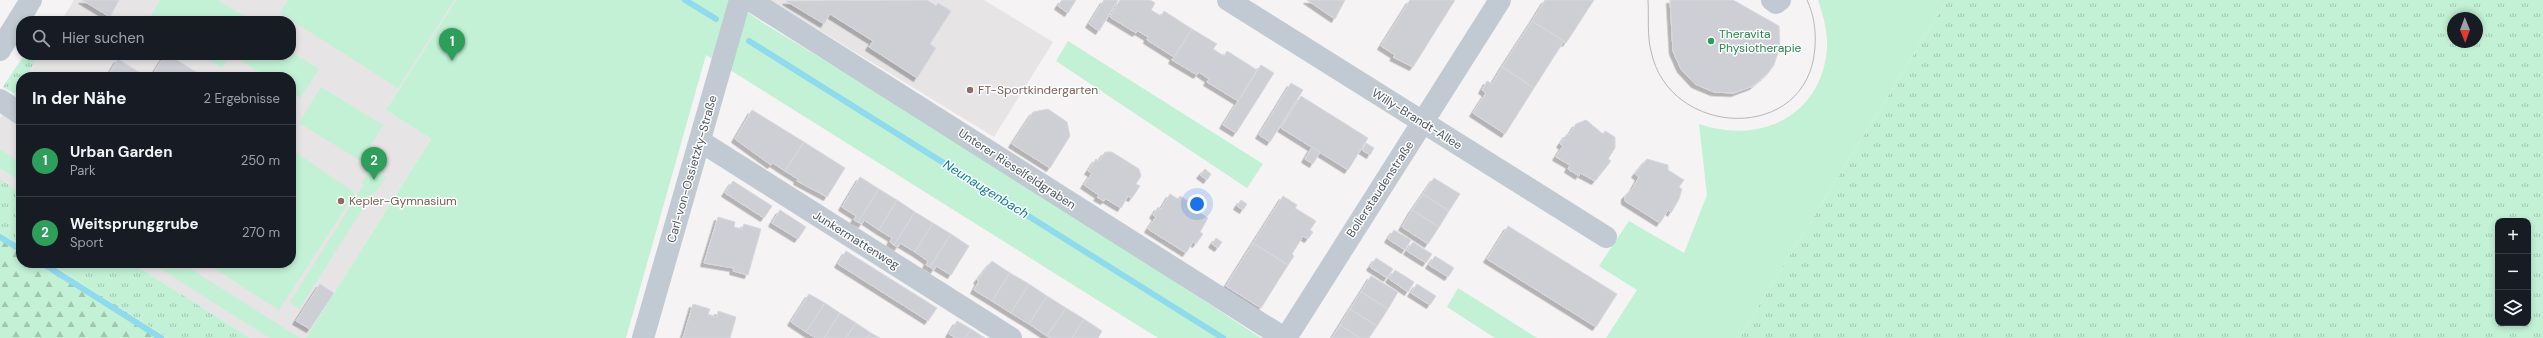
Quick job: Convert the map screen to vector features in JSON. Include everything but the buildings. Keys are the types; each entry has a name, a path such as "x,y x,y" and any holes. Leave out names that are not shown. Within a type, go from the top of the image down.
{"street":[{"path":"21,16 31,0"},
{"name":"Unterer Rieselfeldgraben","path":"750,0 1285,338"},
{"name":"Willy-Brandt-Allee","path":"1228,0 1606,237"},
{"name":"Bollerstaudenstraße","path":"1285,338 1500,0"},
{"name":"Carl-von-Ossietzky-Straße","path":"643,338 738,8"},
{"path":"0,50 16,24"},
{"path":"0,100 16,111"},
{"name":"Junkermattenweg","path":"700,141 1012,338"}],"shaded area":[{"name":"Kepler-Gymnasium","path":"74,0 456,0 386,110 431,139 306,338 250,338 140,268 296,268 296,72 29,72 36,60 296,60 296,16 64,16"},
{"name":"FT-Sportkindergarten","path":"770,0 984,0 1053,42 994,137"},
{"path":"16,92 16,190 0,179 0,118"}],"green space":[{"path":"160,0 217,0 244,16 151,16"},
{"path":"288,0 454,0 398,88 296,23 296,16 285,16 280,13"},
{"path":"456,0 730,0 763,23 987,159 1261,338 1158,338 706,55 626,338 306,338 431,139 386,110"},
{"path":"1818,0 1947,0 1739,338 1606,338 1637,290 1599,266 1629,221 1684,253 1707,195 1699,124 1722,130 1744,131 1765,127 1784,119 1800,107 1813,92 1823,72 1827,48 1826,30"},
{"path":"1947,0 2543,0 2543,338 1739,338"},
{"path":"1068,41 1263,164 1247,188 1056,61"},
{"path":"296,55 319,69 300,98 296,95 296,72 259,72 240,60 296,60"},
{"path":"21,60 36,60 29,72 16,72 15,94 3,87"},
{"path":"208,60 227,60 222,68"},
{"path":"321,87 383,125 361,161 299,123"},
{"path":"0,149 16,160 16,178 0,168"},
{"path":"296,152 355,193 279,310 214,268 296,268"},
{"path":"371,167 386,177 376,192 374,191 299,309 290,302 364,185 362,183"},
{"path":"0,179 16,190 16,242 0,232"},
{"path":"0,232 16,242 16,268 58,268 168,338 0,338"},
{"path":"58,268 140,268 250,338 168,338"},
{"path":"159,268 189,268 300,338 270,338"},
{"path":"1458,288 1537,338 1495,338 1447,307"}],"waterway":[{"name":"Neunaugenbach","path":"685,0 716,19"},
{"name":"Neunaugenbach","path":"749,41 1223,338"},
{"path":"0,237 16,247"},
{"path":"50,268 161,338"}],"tram line":[{"path":"1648,0 1651,51 1663,80 1683,101 1709,114 1738,118 1765,114 1789,101 1807,79 1815,47 1813,17 1807,0"}],"place":[{"name":"Theravita Physiotherapie","path":"1711,41"},
{"name":"Urban Garden","path":"452,61"},
{"name":"FT-Sportkindergarten","path":"970,90"},
{"name":"Weitsprunggrube","path":"374,180"},
{"name":"Kepler-Gymnasium","path":"341,201"}]}
